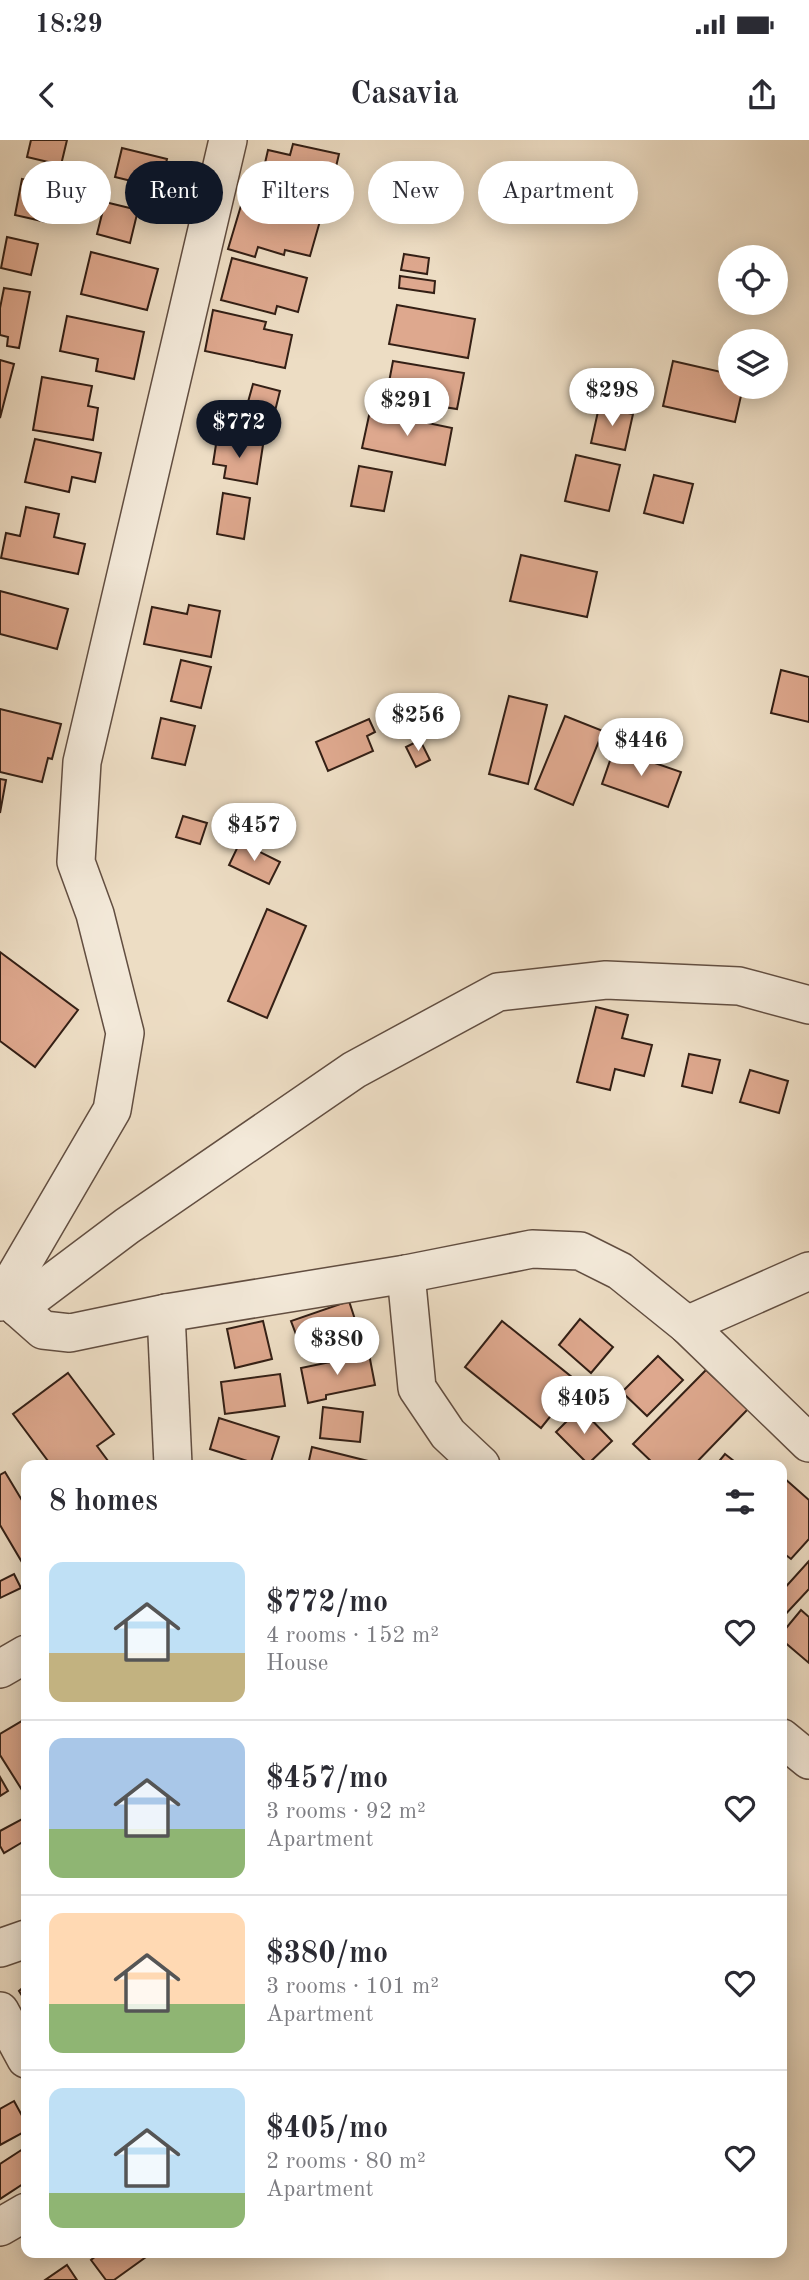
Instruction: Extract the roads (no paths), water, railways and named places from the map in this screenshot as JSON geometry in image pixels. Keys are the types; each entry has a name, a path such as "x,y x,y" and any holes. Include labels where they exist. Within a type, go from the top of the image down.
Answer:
{"street":[{"path":"5,1299 113,1110 125,1033 95,914 76,862 82,762 228,140"},
{"path":"5,1299 127,1226 354,1070 498,992 606,981 739,986 809,1005"},
{"path":"5,1299 44,1330 69,1333 166,1313 406,1274 532,1249 580,1251 620,1271 687,1325 809,1443"},
{"path":"687,1325 809,1271"},
{"path":"406,1274 417,1388 448,1434 476,1460"},
{"path":"166,1313 173,1460"},
{"path":"0,1669 21,1657"},
{"path":"787,1742 809,1760"},
{"path":"0,1948 21,1941"},
{"path":"0,2011 21,2050"},
{"path":"0,2227 21,2215"}]}
